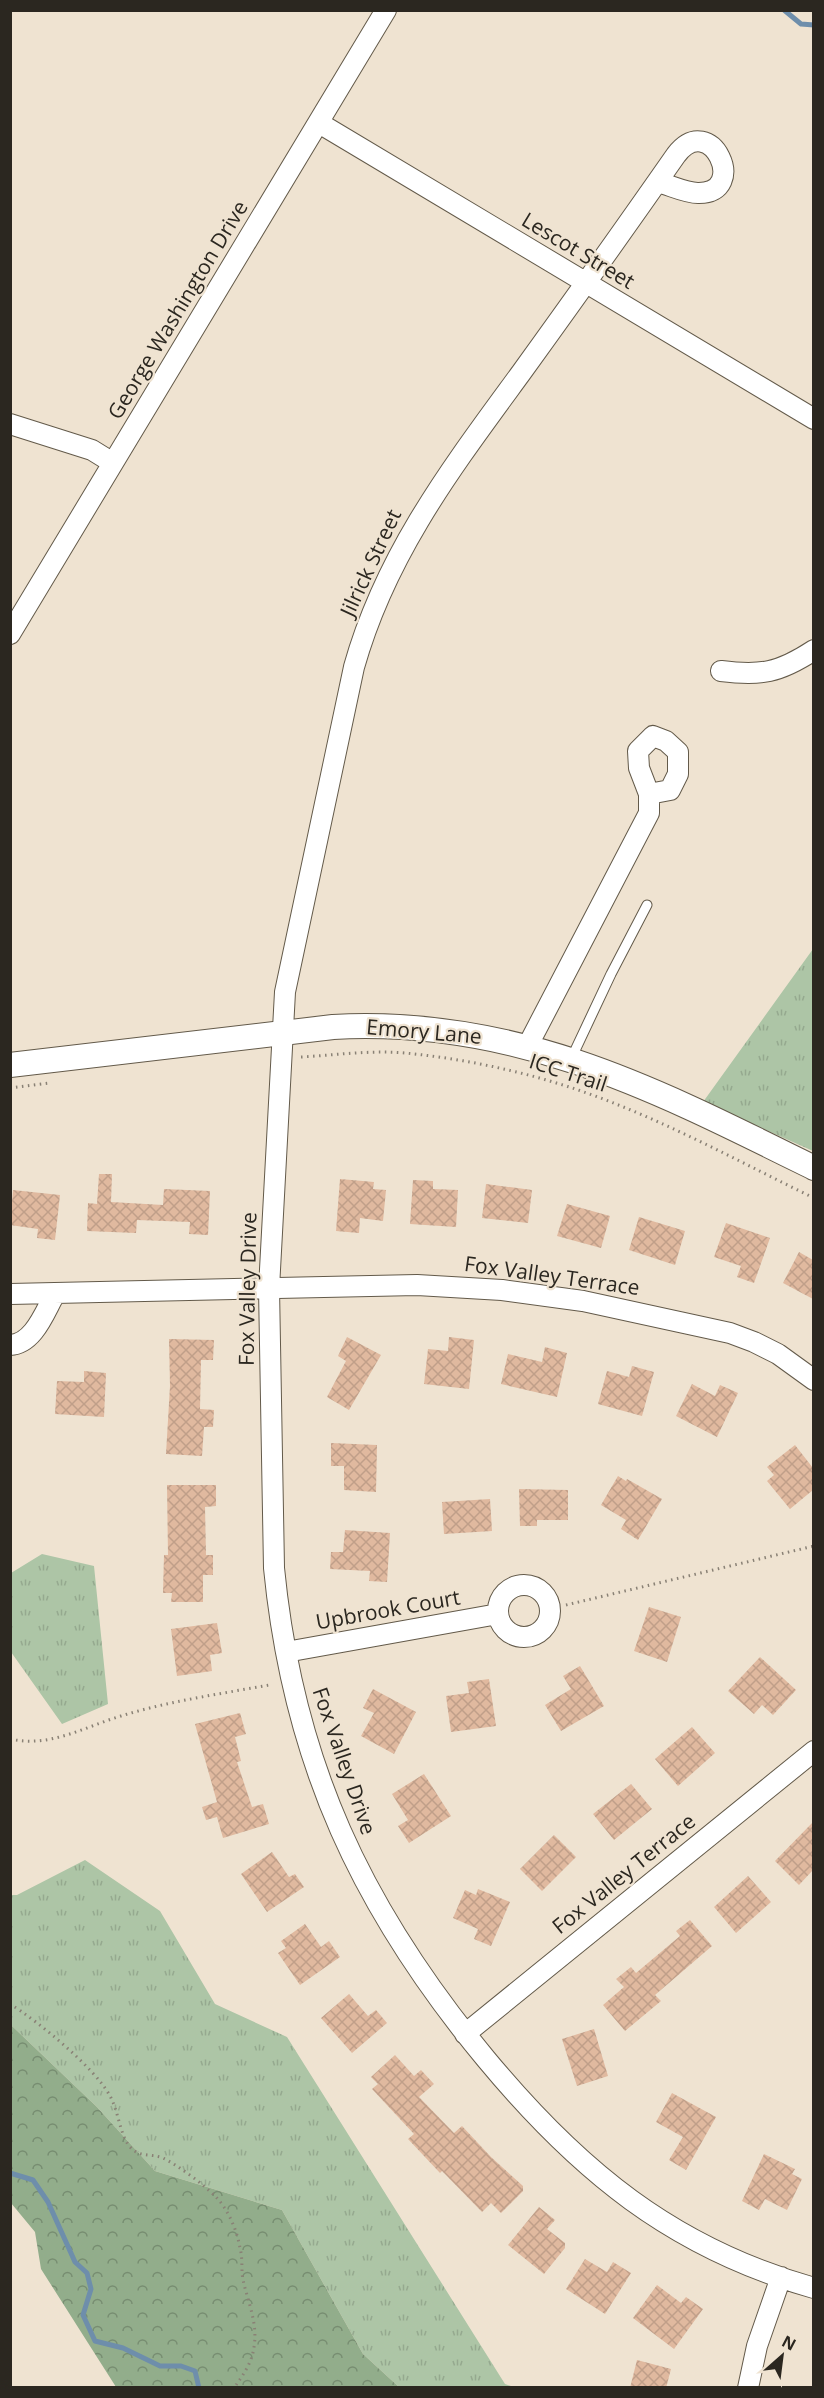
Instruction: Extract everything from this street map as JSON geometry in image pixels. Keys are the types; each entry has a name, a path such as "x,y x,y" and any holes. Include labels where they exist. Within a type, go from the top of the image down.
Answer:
{"street":[{"name":"George Washington Drive","path":"10,634 386,10"},
{"name":"Lescot Street","path":"319,123 813,419"},
{"name":"Jilrick Street","path":"284,1032 285,992 290,966 354,667 372,612 423,510 657,182"},
{"path":"10,424 92,450 113,463"},
{"path":"721,671 747,674 778,671 813,650"},
{"path":"527,1047 649,813 650,794"},
{"name":"Emory Lane","path":"10,1065 333,1027 386,1025 469,1034 571,1059 653,1091 813,1168"},
{"name":"Fox Valley Drive","path":"284,1032 269,1288 272,1534 278,1603 298,1713 311,1754 352,1856 368,1889 401,1945 465,2034 543,2125 603,2181 654,2216 703,2244 813,2288"},
{"name":"Fox Valley Terrace","path":"10,1294 459,1286 502,1290 583,1301 730,1333 778,1354 813,1380"},
{"path":"10,1345 22,1343 29,1337 55,1294"},
{"name":"Upbrook Court","path":"286,1652 498,1614"},
{"name":"Fox Valley Terrace","path":"465,2034 813,1751"},
{"path":"748,2388 757,2346 781,2277"}],"lane":[{"path":"571,1059 647,905"}],"path":[{"name":"ICC Trail","path":"294,1057 337,1053 403,1053 472,1062 555,1082 651,1119 813,1198"},
{"path":"566,1605 813,1546"},
{"path":"10,1739 36,1742 51,1740 122,1715 269,1685"},
{"path":"10,2004 50,2033 99,2080 110,2096 125,2140 131,2148 137,2153 155,2155 165,2159 207,2189 224,2205 233,2224 240,2248 243,2279 255,2329 252,2360 234,2388"}],"green space":[{"path":"813,949 813,1151 703,1102"},
{"path":"42,1554 94,1566 108,1704 62,1724 11,1652 11,1573"},
{"path":"85,1860 160,1911 215,2004 287,2037 505,2384 514,2387 399,2387 363,2354 282,2210 155,2171 97,2107 11,2025 10,1895 17,1895"},
{"path":"11,2025 97,2107 155,2171 282,2210 363,2354 399,2387 116,2387 41,2269 35,2232 11,2203"}],"building":[{"path":"99,1174 112,1174 111,1202 163,1205 164,1189 210,1191 208,1235 189,1234 190,1222 137,1220 136,1233 87,1231 88,1203 97,1204"},
{"path":"340,1179 374,1182 373,1189 386,1190 383,1221 360,1218 359,1233 336,1231"},
{"path":"413,1180 433,1181 433,1189 458,1190 456,1227 410,1224"},
{"path":"486,1184 532,1190 528,1223 482,1218"},
{"path":"13,1190 60,1195 55,1240 37,1238 38,1229 10,1225"},
{"path":"567,1204 610,1216 601,1248 557,1236"},
{"path":"639,1217 685,1231 675,1265 629,1250"},
{"path":"726,1223 770,1238 754,1283 737,1277 741,1266 714,1257"},
{"path":"799,1252 813,1260 813,1299 783,1283"},
{"path":"347,1337 381,1355 349,1410 327,1397 346,1361 338,1356"},
{"path":"449,1337 474,1340 469,1389 424,1384 428,1349 448,1351"},
{"path":"169,1339 214,1340 213,1360 201,1360 200,1409 214,1410 213,1427 204,1427 202,1456 166,1454 170,1386"},
{"path":"545,1347 567,1353 557,1397 501,1384 508,1354 542,1362"},
{"path":"632,1366 654,1372 642,1416 598,1404 607,1371 629,1377"},
{"path":"84,1371 106,1373 104,1417 55,1414 57,1381 84,1382"},
{"path":"692,1384 715,1396 720,1385 738,1393 717,1437 676,1416"},
{"path":"331,1443 377,1445 376,1492 344,1490 344,1466 331,1466"},
{"path":"795,1445 813,1468 813,1490 790,1509 767,1481 774,1475 767,1467"},
{"path":"618,1476 662,1499 638,1540 621,1529 626,1520 601,1505"},
{"path":"167,1485 216,1485 216,1506 205,1507 206,1555 213,1555 213,1575 203,1575 203,1602 171,1602 172,1593 163,1593 164,1555 168,1555"},
{"path":"519,1489 568,1490 568,1520 537,1520 537,1526 520,1526"},
{"path":"490,1499 492,1531 444,1534 442,1502"},
{"path":"345,1530 390,1533 387,1582 369,1581 370,1571 330,1569 331,1552 343,1552"},
{"path":"649,1607 681,1617 667,1662 634,1651"},
{"path":"217,1623 222,1653 210,1655 212,1671 177,1676 171,1629"},
{"path":"760,1657 796,1690 773,1715 762,1705 754,1714 728,1691"},
{"path":"580,1666 604,1706 561,1731 545,1705 571,1689 563,1676"},
{"path":"489,1679 496,1726 451,1732 446,1696 469,1693 467,1682"},
{"path":"373,1689 416,1712 394,1754 361,1736 374,1713 363,1708"},
{"path":"240,1713 246,1734 235,1737 241,1761 237,1762 252,1807 263,1804 269,1824 223,1838 217,1817 206,1820 202,1807 217,1802 195,1724"},
{"path":"692,1727 715,1753 678,1786 655,1759"},
{"path":"424,1774 451,1816 409,1843 398,1826 408,1820 392,1794"},
{"path":"631,1784 652,1809 614,1840 593,1814"},
{"path":"813,1822 813,1870 799,1885 775,1861"},
{"path":"554,1835 576,1857 542,1891 520,1869"},
{"path":"272,1852 289,1877 295,1874 304,1887 267,1912 241,1874"},
{"path":"748,1876 771,1902 736,1933 714,1907"},
{"path":"478,1889 510,1902 491,1946 474,1939 478,1929 453,1918 465,1890 476,1895"},
{"path":"690,1920 712,1946 655,1995 661,2001 625,2031 603,2005 624,1987 616,1979 631,1967 636,1973 680,1936 676,1931"},
{"path":"305,1924 321,1947 329,1941 340,1957 300,1985 278,1953 286,1948 281,1941"},
{"path":"349,1994 368,2016 376,2010 387,2023 352,2053 321,2018"},
{"path":"594,2029 608,2076 577,2086 562,2039"},
{"path":"395,2055 414,2076 421,2070 434,2084 419,2097 454,2133 462,2126 523,2186 523,2191 501,2213 491,2203 482,2212 442,2171 440,2173 408,2139 414,2134 372,2089 378,2084 371,2077"},
{"path":"672,2093 716,2117 686,2170 669,2160 683,2137 656,2122"},
{"path":"764,2154 795,2169 792,2174 802,2179 787,2210 765,2199 759,2210 742,2201"},
{"path":"539,2207 555,2220 547,2229 565,2243 565,2248 544,2274 508,2245"},
{"path":"585,2259 607,2272 613,2262 631,2273 605,2314 566,2289"},
{"path":"657,2285 681,2303 686,2297 703,2309 674,2349 633,2318"},
{"path":"637,2360 671,2369 666,2388 630,2388"}],"waterway":[{"path":"784,10 801,24 814,25"},
{"path":"10,2173 33,2180 48,2202 75,2262 87,2273 91,2289 83,2315 95,2341 123,2348 160,2366 181,2366 195,2371 199,2388"}]}
